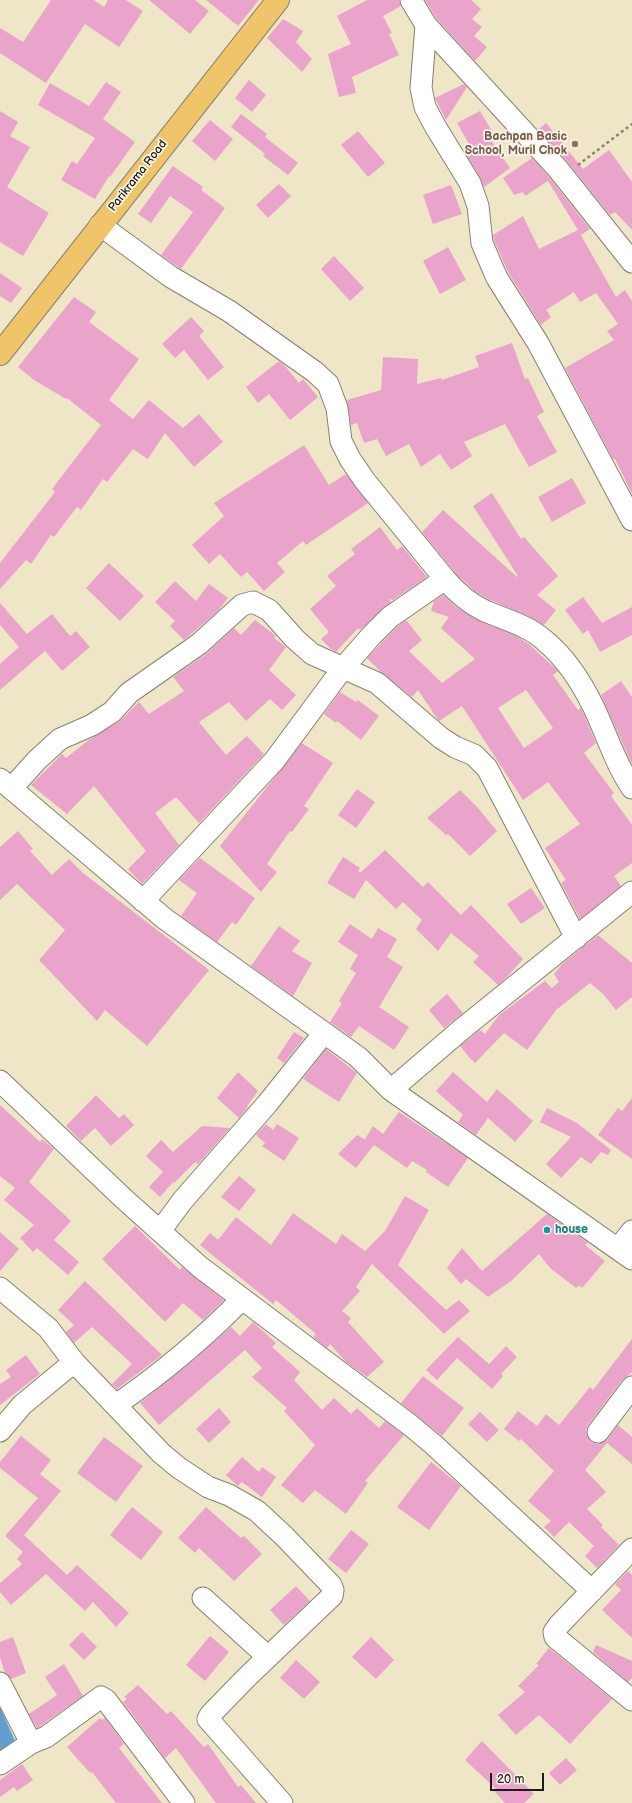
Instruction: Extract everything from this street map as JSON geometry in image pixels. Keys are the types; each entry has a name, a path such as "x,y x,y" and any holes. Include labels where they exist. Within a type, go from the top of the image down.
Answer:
{"main road":[{"name":"Parikrama Road","path":"0,354 278,0"}],"street":[{"path":"411,0 426,25 563,175 632,262"},
{"path":"426,25 421,88 425,107 470,183 478,206 482,243 497,278 538,344 632,520"},
{"path":"100,225 171,277 229,310 315,372 328,384 337,408 341,441 350,459 365,481 455,591 484,610 519,623 544,640 571,668 594,708 623,774 632,788"},
{"path":"143,901 274,761 343,668 372,635 390,617 445,579"},
{"path":"576,938 487,768 474,755 455,747 441,738 377,683 312,654 294,638 269,610 253,602 242,605 199,644 129,694 112,712 92,725 60,739 37,760 6,784 165,919 358,1057 391,1090 625,1254 632,1231"},
{"path":"391,1090 462,1029 632,892"},
{"path":"160,1231 188,1195 266,1104 324,1033"},
{"path":"0,1081 200,1267 434,1444 592,1591"},
{"path":"0,1288 48,1328 74,1362 161,1453 179,1468 208,1487 244,1503 270,1521 331,1585 333,1590 332,1596 268,1657 211,1714 208,1719 282,1803"},
{"path":"116,1405 154,1378 214,1328 242,1299"},
{"path":"0,1431 22,1405 74,1362"},
{"path":"598,1432 632,1387"},
{"path":"632,1549 554,1632 555,1637 632,1700"},
{"path":"203,1598 268,1657"},
{"path":"0,1683 31,1743"},
{"path":"0,1764 31,1743 46,1737 94,1701 101,1698 106,1700 184,1803"}],"path":[{"path":"563,175 632,124"}],"water":[{"path":"0,1707 16,1743 0,1753"}],"building":[{"path":"51,0 94,0 104,7 108,0 126,0 143,11 119,47 85,24 46,83 0,53 0,28 23,42"},
{"path":"149,0 195,0 209,11 190,34"},
{"path":"206,0 259,0 238,26"},
{"path":"367,0 399,0 401,6 383,16 392,33 389,34 399,55 352,77 356,93 339,97 328,54 351,44 337,16"},
{"path":"425,0 471,0 481,9 472,19 482,27 474,36 487,47 475,61 436,18"},
{"path":"283,19 303,31 296,42 312,59 302,72 267,38"},
{"path":"249,80 266,95 252,112 235,98"},
{"path":"106,82 121,92 103,119 135,142 110,177 109,176 95,199 61,180 72,161 77,164 95,138 38,105 50,83 89,106"},
{"path":"464,84 467,87 446,120 435,98"},
{"path":"0,111 18,122 10,136 30,147 7,187 49,213 23,256 0,242"},
{"path":"480,111 493,133 488,136 510,168 484,187 480,177 467,156 473,151 457,123"},
{"path":"241,114 267,134 265,137 298,163 288,175 263,156 265,154 231,127"},
{"path":"210,120 233,139 215,161 192,141"},
{"path":"546,123 583,169 609,150 632,182 632,230 615,212 610,215 567,161 538,130"},
{"path":"358,131 385,163 368,177 341,145"},
{"path":"532,158 590,229 581,235 548,181 525,196 523,192 514,195 503,178"},
{"path":"173,166 203,187 201,190 225,208 181,269 161,255 193,212 170,196 151,223 138,214"},
{"path":"279,184 291,196 268,218 256,205"},
{"path":"451,185 462,214 433,224 423,195"},
{"path":"523,216 539,249 578,230 616,297 625,290 632,301 632,494 615,459 613,459 565,368 614,340 607,331 618,324 596,293 580,302 574,292 546,310 551,317 541,325 508,272 493,235"},
{"path":"448,247 466,280 440,294 423,261"},
{"path":"334,256 364,288 350,301 321,269"},
{"path":"0,273 22,288 11,303 0,296"},
{"path":"74,297 96,312 89,322 139,359 109,400 133,419 149,400 183,428 199,414 223,442 194,467 165,433 148,459 133,449 107,482 103,479 81,510 77,507 54,537 51,535 31,564 26,560 0,589 0,563 55,492 52,489 101,425 67,398 66,399 34,380 18,367"},
{"path":"191,317 204,331 199,336 224,367 208,380 184,350 175,358 162,344"},
{"path":"512,343 525,379 528,378 544,412 537,416 557,452 529,467 505,424 464,442 472,456 451,470 440,454 421,467 409,444 386,456 377,439 364,443 357,423 351,425 347,400 381,390 383,357 418,359 417,384 441,378 442,380 479,367 475,356"},
{"path":"279,361 299,383 303,379 318,397 290,420 269,394 258,403 246,387"},
{"path":"304,445 329,485 346,474 368,503 306,545 303,541 277,563 285,572 264,591 247,572 241,577 220,554 209,564 192,545 224,516 214,503"},
{"path":"572,478 586,503 552,522 538,497"},
{"path":"492,493 521,539 524,537 558,576 537,595 556,610 544,625 476,592 458,576 422,532 443,510 517,577 518,576 473,506"},
{"path":"380,527 397,550 402,546 427,577 393,600 389,599 391,602 360,630 358,628 336,652 321,639 329,632 310,609 336,586 327,576 355,554 351,549"},
{"path":"109,563 144,596 120,621 86,588"},
{"path":"175,581 196,601 209,584 228,598 218,611 184,640 170,626 175,621 155,602"},
{"path":"443,595 456,607 473,618 518,637 530,645 558,671 553,675 578,710 581,708 596,743 584,753 614,793 611,796 632,825 632,863 614,876 621,886 580,919 561,883 566,880 545,848 580,824 548,782 523,800 462,706 439,721 418,690 412,697 380,671 367,658 398,626 406,620 422,640 409,651 442,683 475,659 441,628 449,617 431,611 434,601","holes":["526,690 553,728 524,748 498,708"]},
{"path":"583,597 602,623 632,607 632,635 600,652 588,630 583,634 565,610"},
{"path":"0,603 27,634 52,614 70,636 76,631 90,647 62,671 45,651 0,690 0,664 19,647 0,625"},
{"path":"255,620 276,636 274,638 286,647 269,670 296,695 282,710 270,699 246,721 229,702 199,722 226,755 247,736 264,754 199,823 176,797 155,813 179,845 142,884 128,869 146,851 94,786 67,814 31,785 62,754 66,758 90,739 119,722 139,702 149,714 184,691 173,677 206,654 234,628 241,635"},
{"path":"621,681 632,697 632,764 601,695"},
{"path":"340,692 356,702 358,700 379,716 361,740 337,721 336,723 324,714"},
{"path":"302,743 333,763 304,806 309,809 292,832 290,831 267,864 277,872 261,892 220,846"},
{"path":"357,789 375,802 356,828 338,815"},
{"path":"460,790 478,808 497,831 470,856 448,834 446,835 427,818"},
{"path":"18,831 33,849 30,851 52,875 69,859 83,873 209,970 147,1046 105,1010 97,1021 39,960 65,930 17,884 0,900 0,847"},
{"path":"385,850 423,887 428,882 461,915 471,905 523,959 507,977 498,985 473,962 479,956 451,933 438,951 416,929 422,920 403,902 396,909 366,880 354,899 327,883 343,857 360,868 358,871 360,873"},
{"path":"200,858 255,898 236,925 232,922 217,942 181,916 197,893 179,880"},
{"path":"531,888 545,908 521,924 507,904"},
{"path":"350,924 372,939 378,928 397,939 387,957 403,967 379,1007 409,1027 394,1050 359,1026 351,1037 330,1022 342,1003 339,1001 356,973 350,969 358,955 338,942"},
{"path":"279,926 300,941 292,951 312,963 293,996 251,966"},
{"path":"598,935 632,963 632,997 616,1010 603,994 590,983 556,1010 527,1050 504,1033 475,1063 468,1056 460,1046 480,1030 485,1034 499,1015 545,981 552,988 559,982 554,974 563,963"},
{"path":"447,994 463,1013 444,1028 429,1010"},
{"path":"294,1032 304,1038 284,1063 277,1058"},
{"path":"326,1049 357,1073 339,1102 303,1079"},
{"path":"238,1072 258,1091 239,1118 217,1098"},
{"path":"453,1072 487,1102 497,1089 533,1121 515,1142 488,1118 476,1135 458,1122 463,1115 436,1091"},
{"path":"96,1095 119,1118 124,1114 134,1125 111,1146 95,1128 81,1141 66,1126"},
{"path":"632,1098 632,1159 598,1135 618,1108 622,1111"},
{"path":"0,1105 40,1142 42,1139 54,1149 29,1182 71,1221 54,1240 79,1262 68,1275 37,1248 33,1252 20,1238 34,1225 4,1200 15,1188 0,1176"},
{"path":"547,1108 577,1123 611,1150 608,1155 601,1152 591,1164 581,1157 561,1178 546,1164 571,1137 540,1122"},
{"path":"399,1112 468,1158 448,1187 426,1172 427,1170 412,1161 407,1168 374,1145 356,1168 338,1154 357,1135 368,1141 365,1139 373,1126 383,1134"},
{"path":"266,1124 273,1130 277,1124 299,1138 284,1161 262,1146 265,1143 256,1135"},
{"path":"202,1126 230,1128 198,1164 195,1162 174,1183 173,1182 160,1197 149,1187 163,1172 146,1156 161,1140 173,1152"},
{"path":"239,1176 256,1190 239,1211 221,1197"},
{"path":"405,1196 429,1210 398,1265 446,1310 459,1300 470,1311 444,1334 372,1264 356,1287 360,1291 342,1311 351,1318 348,1322 384,1362 367,1377 346,1362 330,1344 327,1348 313,1337 316,1334 276,1300 273,1304 200,1245 210,1233 218,1240 236,1217 271,1245 293,1213 336,1244 342,1234 365,1251 385,1231"},
{"path":"547,1214 588,1243 585,1245 605,1261 582,1288 579,1285 576,1288 550,1268 539,1254 511,1281 488,1297 466,1279 461,1284 447,1268 462,1248 482,1271"},
{"path":"135,1226 180,1270 182,1267 224,1300 203,1320 183,1303 165,1322 102,1259"},
{"path":"0,1232 19,1249 0,1271"},
{"path":"85,1281 162,1355 117,1389 112,1384 132,1364 92,1327 74,1343 66,1332 74,1325 58,1310"},
{"path":"253,1322 276,1343 272,1347 300,1372 294,1380 322,1410 334,1398 351,1414 357,1408 379,1428 385,1421 404,1435 365,1481 368,1483 346,1514 315,1490 303,1503 281,1485 315,1445 284,1411 287,1408 252,1377 262,1368 245,1350 159,1425 140,1403 189,1364 231,1327 240,1336"},
{"path":"458,1337 489,1364 506,1346 517,1357 501,1374 503,1376 492,1389 457,1358 437,1380 426,1370"},
{"path":"632,1339 632,1372 622,1380 588,1425 586,1430 587,1437 591,1442 596,1444 607,1440 618,1425 632,1437 632,1464 607,1443 585,1470 606,1492 587,1509 603,1525 601,1527 619,1545 597,1568 585,1556 594,1546 569,1522 554,1537 544,1527 551,1521 528,1501 554,1471 521,1439 519,1441 504,1429 518,1411 537,1426 546,1414 559,1425 590,1387 593,1390"},
{"path":"26,1355 40,1374 0,1405 0,1384 11,1377 6,1370"},
{"path":"423,1376 464,1408 442,1436 401,1403"},
{"path":"219,1408 231,1422 209,1443 196,1429"},
{"path":"480,1412 499,1430 487,1442 468,1424"},
{"path":"21,1436 51,1460 40,1474 61,1491 24,1535 67,1575 77,1565 129,1613 116,1627 93,1602 85,1611 46,1574 11,1605 0,1592 0,1583 22,1564 17,1559 23,1552 5,1536 38,1498 0,1468 0,1462"},
{"path":"104,1437 143,1466 116,1502 77,1473"},
{"path":"242,1457 259,1472 262,1467 276,1477 262,1497 242,1482 238,1486 226,1475"},
{"path":"431,1462 461,1486 429,1530 397,1507"},
{"path":"132,1507 163,1532 141,1560 110,1535"},
{"path":"206,1507 241,1538 244,1536 262,1554 234,1581 199,1548 195,1553 178,1538"},
{"path":"351,1530 369,1544 346,1573 328,1559"},
{"path":"628,1571 632,1575 632,1638 602,1610 621,1590 615,1584"},
{"path":"296,1586 310,1601 284,1625 270,1610"},
{"path":"82,1632 97,1647 84,1660 69,1645"},
{"path":"210,1636 229,1652 205,1681 186,1665"},
{"path":"13,1637 26,1673 11,1679 5,1673 0,1657 0,1642"},
{"path":"371,1637 394,1660 376,1679 352,1657"},
{"path":"596,1645 632,1661 632,1678 628,1682 593,1652"},
{"path":"549,1648 612,1699 570,1744 539,1715 516,1735 498,1715 525,1692 518,1686 539,1665 536,1664"},
{"path":"296,1660 320,1682 304,1699 280,1678"},
{"path":"64,1664 83,1696 37,1728 29,1714 57,1695 45,1677"},
{"path":"138,1685 167,1714 171,1711 204,1747 208,1744 238,1787 241,1785 256,1803 216,1803 176,1748 165,1758 123,1702 127,1699 124,1697"},
{"path":"100,1718 102,1720 105,1718 124,1744 119,1748 162,1803 116,1803 92,1772 90,1773 67,1747"},
{"path":"482,1741 534,1794 524,1803 505,1803 494,1791 496,1789 465,1760"},
{"path":"566,1758 577,1770 560,1785 549,1773"},
{"path":"22,1764 33,1780 17,1791 14,1787 0,1797 0,1780"}],"place":[{"name":"Bachpan Basic School, Muril Chok","path":"575,144"},
{"name":"house","path":"547,1230"}]}
